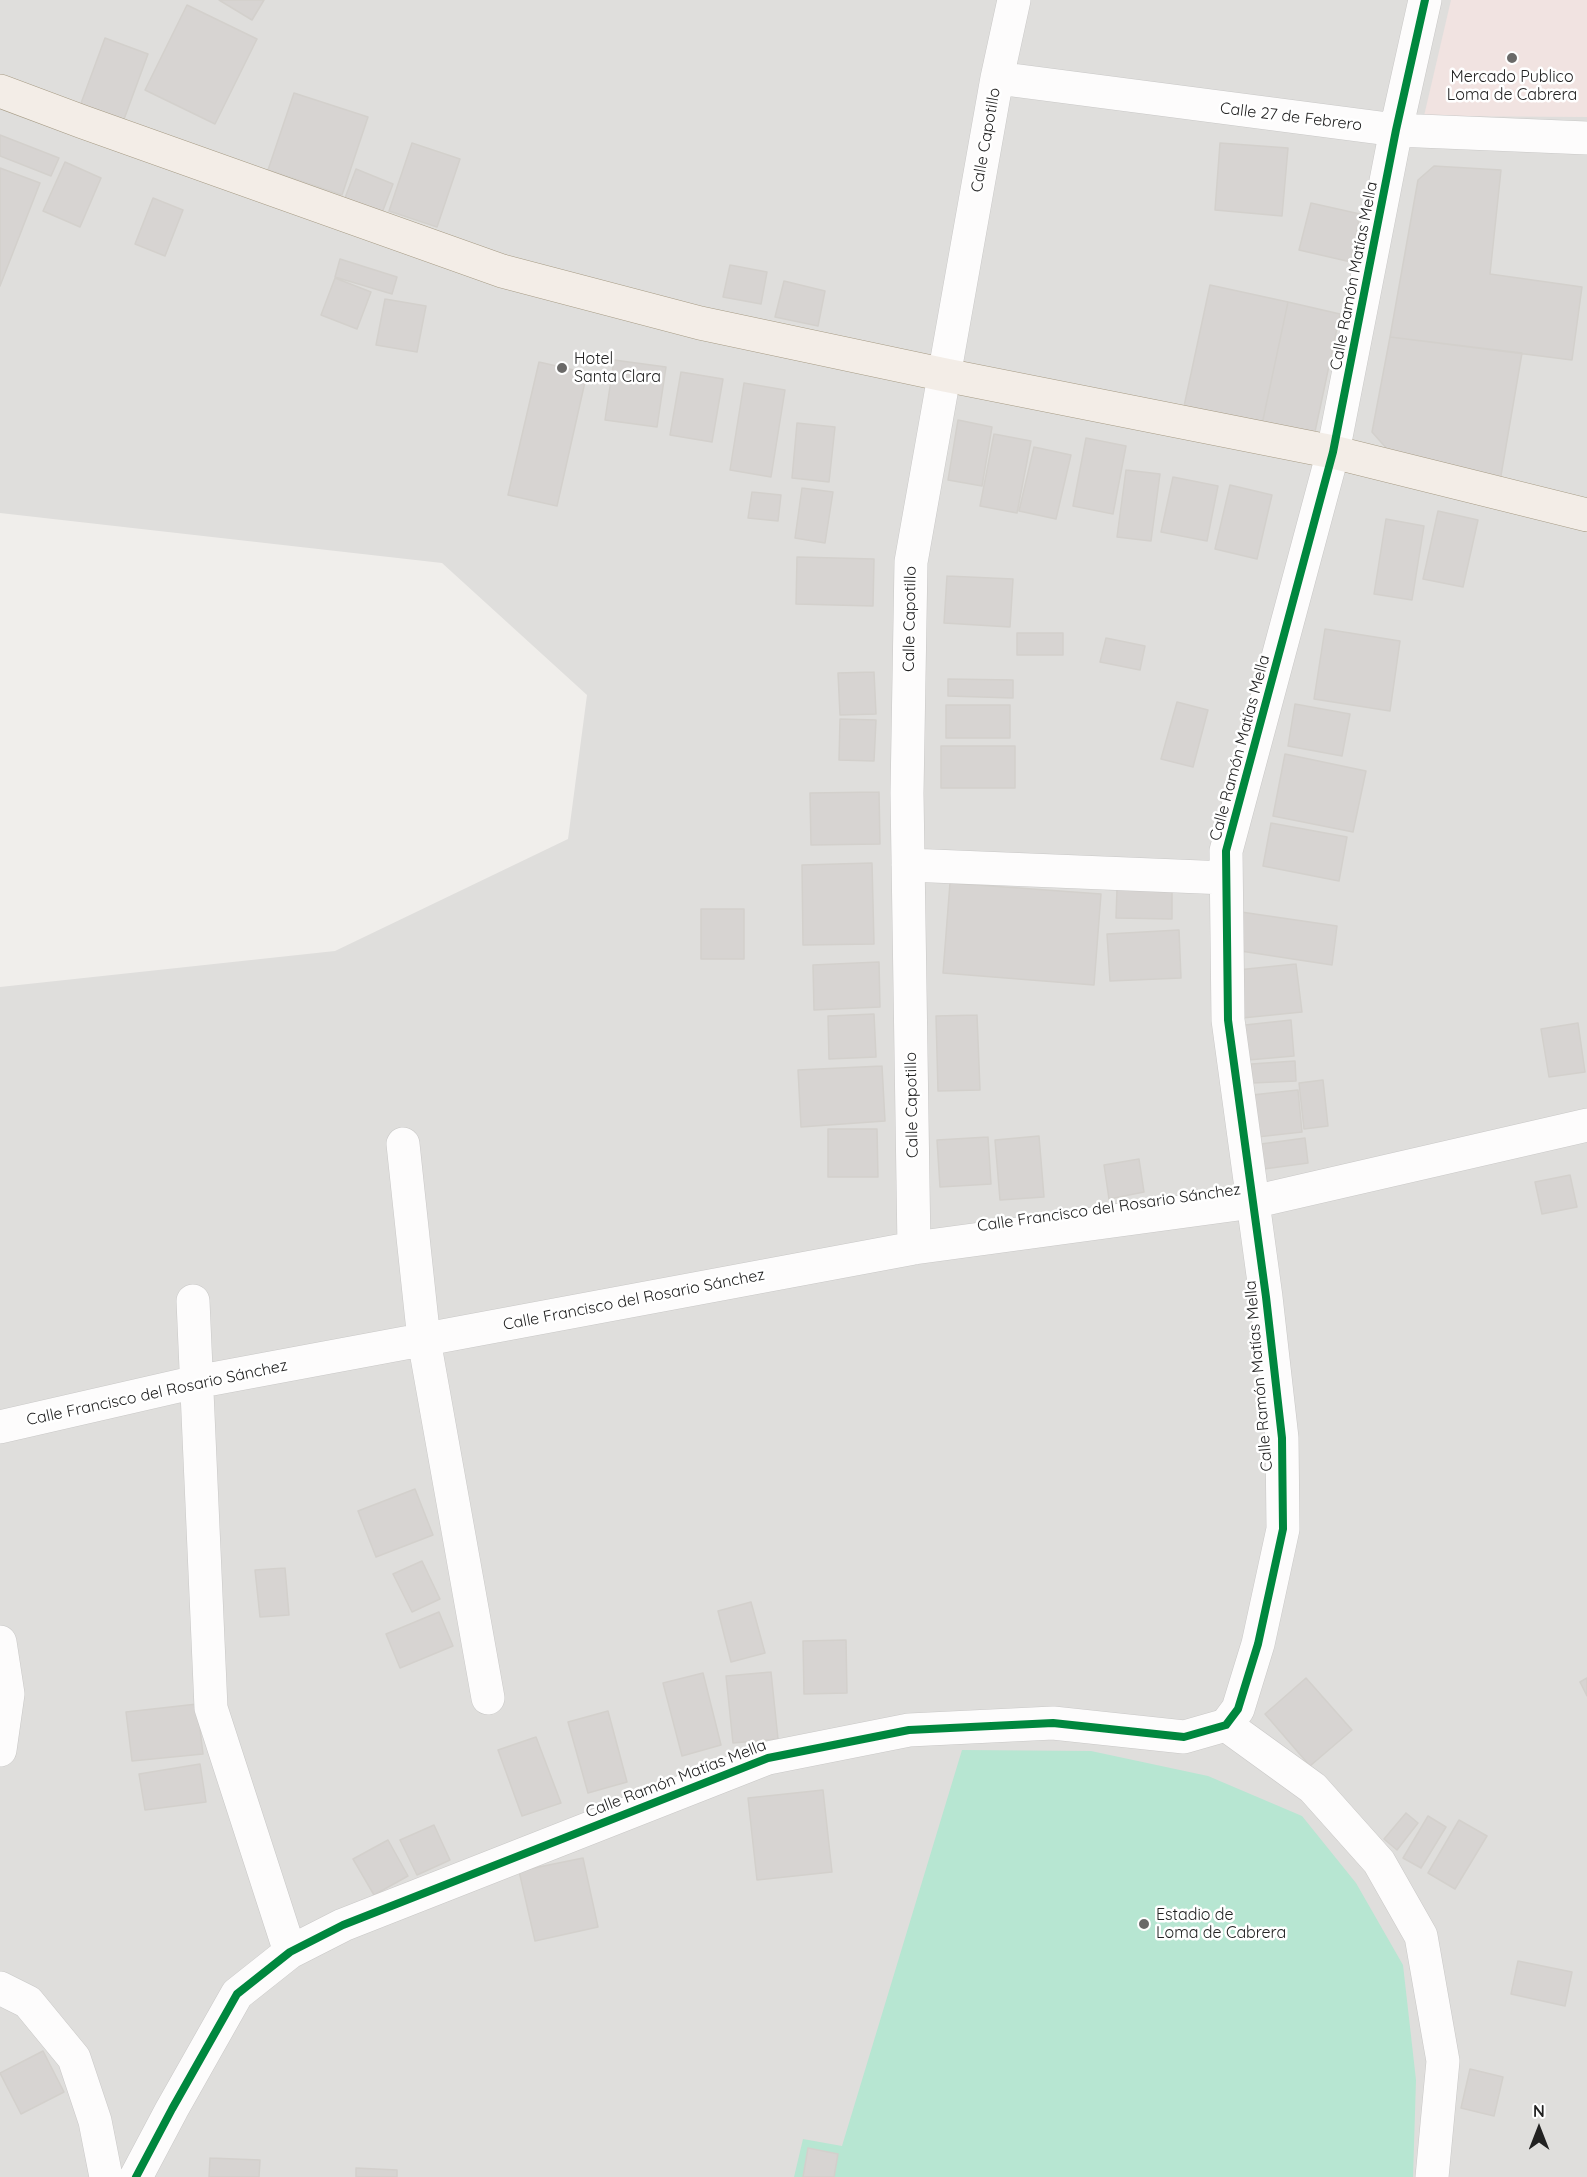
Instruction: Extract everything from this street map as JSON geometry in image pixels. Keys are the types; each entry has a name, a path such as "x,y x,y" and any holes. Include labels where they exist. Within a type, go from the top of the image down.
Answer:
{"main road":[{"path":"0,91 502,271 700,323 945,375 1333,452 1587,515"}],"street":[{"name":"Calle Capotillo","path":"914,1248 907,793 911,562 997,78 1014,0"},
{"name":"Calle Ramón Matías Mella","path":"136,2177 237,1995 290,1952 354,1920 768,1758 909,1730 1053,1723 1184,1737 1226,1725 1238,1709 1258,1644 1283,1529 1282,1438 1266,1298 1228,1020 1226,851 1333,452 1396,130 1425,0"},
{"name":"Calle 27 de Febrero","path":"997,78 1396,130 1587,138"},
{"path":"908,865 1226,878"},
{"name":"Calle Francisco del Rosario Sánchez","path":"0,1426 196,1382 914,1248 1253,1202 1587,1125"},
{"path":"403,1144 424,1340 488,1698"},
{"path":"193,1300 211,1708 290,1952"},
{"path":"0,1642 8,1694 0,1750"},
{"path":"1226,1725 1313,1788 1379,1862 1421,1936 1443,2061 1432,2177"},
{"path":"0,1988 28,2002 74,2058 95,2121 106,2177"}],"shaded area":[{"path":"0,0 1587,0 1587,2177 0,2177 0,987 335,951 568,839 587,695 442,563 0,513"},
{"name":"Mercado Publico Loma de Cabrera","path":"1451,0 1587,0 1587,117 1424,116"}],"green space":[{"name":"Estadio de Loma de Cabrera","path":"962,1750 1091,1751 1208,1776 1302,1816 1356,1883 1403,1965 1416,2080 1413,2177 794,2177 803,2139 842,2146"}],"building":[{"path":"219,0 264,0 252,20"},
{"path":"187,5 257,39 215,124 145,90"},
{"path":"105,38 148,54 123,122 80,106"},
{"path":"294,93 368,117 342,195 268,170"},
{"path":"0,135 59,158 51,176 0,156"},
{"path":"412,143 460,159 437,227 389,211"},
{"path":"1220,143 1288,148 1282,216 1215,210"},
{"path":"65,162 101,178 80,227 43,211"},
{"path":"1434,166 1501,170 1490,274 1582,287 1572,360 1390,337 1418,180"},
{"path":"0,168 40,183 0,286"},
{"path":"356,169 393,184 382,213 345,198"},
{"path":"153,198 183,210 165,256 135,244"},
{"path":"1311,203 1360,214 1351,262 1299,250"},
{"path":"340,259 397,277 392,294 335,277"},
{"path":"730,265 767,272 761,304 723,297"},
{"path":"335,278 371,292 357,329 321,315"},
{"path":"784,281 825,291 818,326 775,317"},
{"path":"1210,285 1288,302 1261,429 1183,411"},
{"path":"385,299 426,306 417,352 376,345"},
{"path":"1288,302 1340,314 1313,441 1261,429"},
{"path":"1390,337 1522,353 1499,487 1396,459 1372,432"},
{"path":"614,360 666,367 657,427 605,420"},
{"path":"539,362 587,373 557,506 508,495"},
{"path":"681,372 723,379 712,442 670,435"},
{"path":"744,383 785,390 771,477 730,470"},
{"path":"958,420 992,427 982,486 948,480"},
{"path":"797,423 835,427 829,482 792,478"},
{"path":"994,434 1031,441 1017,513 980,506"},
{"path":"1086,438 1126,446 1113,514 1073,506"},
{"path":"1034,447 1071,455 1056,519 1019,511"},
{"path":"1126,470 1160,474 1151,541 1117,537"},
{"path":"1173,477 1218,486 1207,541 1161,532"},
{"path":"1230,485 1272,495 1257,559 1215,549"},
{"path":"802,488 833,492 825,543 795,538"},
{"path":"752,492 781,495 778,521 748,518"},
{"path":"1438,511 1478,520 1463,587 1423,579"},
{"path":"1386,519 1424,526 1412,600 1374,594"},
{"path":"797,557 874,559 873,606 796,604"},
{"path":"947,576 1013,579 1010,627 944,623"},
{"path":"1325,629 1400,641 1390,711 1314,699"},
{"path":"1017,633 1063,633 1063,655 1017,655"},
{"path":"1106,638 1145,646 1140,670 1100,662"},
{"path":"874,672 876,714 840,715 838,673"},
{"path":"948,679 1013,680 1013,698 948,696"},
{"path":"1177,702 1208,710 1193,767 1161,759"},
{"path":"1295,704 1350,714 1342,756 1288,746"},
{"path":"946,705 1010,705 1010,738 946,738"},
{"path":"840,719 876,720 874,761 839,760"},
{"path":"941,746 1015,746 1015,788 941,788"},
{"path":"1285,754 1366,771 1353,832 1273,816"},
{"path":"879,792 880,844 811,845 810,793"},
{"path":"1271,823 1347,837 1339,881 1263,866"},
{"path":"872,863 874,944 803,945 802,865"},
{"path":"950,883 1101,894 1094,985 943,973"},
{"path":"1117,889 1172,890 1172,919 1116,918"},
{"path":"701,909 744,909 744,959 701,959"},
{"path":"1241,912 1337,926 1332,965 1234,950"},
{"path":"1179,930 1181,978 1110,981 1107,934"},
{"path":"879,962 880,1007 814,1010 813,965"},
{"path":"1296,964 1302,1012 1242,1018 1237,970"},
{"path":"874,1014 876,1057 829,1059 828,1016"},
{"path":"977,1015 980,1090 938,1091 936,1016"},
{"path":"1291,1020 1294,1056 1248,1060 1245,1025"},
{"path":"1578,1023 1585,1072 1549,1077 1541,1029"},
{"path":"1295,1061 1296,1081 1252,1083 1251,1064"},
{"path":"882,1066 885,1121 801,1127 798,1070"},
{"path":"1323,1080 1328,1126 1304,1129 1299,1083"},
{"path":"1298,1090 1302,1132 1257,1137 1252,1095"},
{"path":"828,1129 877,1129 878,1177 828,1177"},
{"path":"1039,1136 1044,1197 1000,1200 995,1140"},
{"path":"988,1137 991,1184 940,1187 937,1140"},
{"path":"1305,1138 1308,1163 1264,1169 1261,1144"},
{"path":"1139,1159 1144,1192 1109,1199 1104,1165"},
{"path":"1570,1175 1577,1207 1542,1214 1535,1182"},
{"path":"415,1489 433,1535 376,1557 358,1511"},
{"path":"422,1561 440,1599 412,1612 393,1574"},
{"path":"285,1568 289,1615 260,1617 255,1570"},
{"path":"751,1602 765,1653 731,1662 718,1611"},
{"path":"439,1612 453,1646 400,1668 386,1634"},
{"path":"846,1640 847,1693 804,1694 803,1641"},
{"path":"771,1672 778,1739 733,1743 726,1676"},
{"path":"703,1673 721,1745 682,1756 663,1683"},
{"path":"1306,1678 1352,1730 1310,1766 1265,1714"},
{"path":"1587,1678 1587,1696 1580,1682"},
{"path":"197,1704 203,1754 132,1761 126,1712"},
{"path":"608,1711 627,1782 588,1793 568,1722"},
{"path":"536,1737 561,1803 522,1816 498,1750"},
{"path":"200,1764 206,1802 145,1810 139,1774"},
{"path":"823,1790 832,1872 757,1880 748,1798"},
{"path":"1406,1813 1418,1823 1397,1850 1384,1839"},
{"path":"1428,1816 1446,1827 1421,1868 1403,1858"},
{"path":"1459,1820 1487,1836 1455,1889 1428,1873"},
{"path":"434,1825 450,1860 417,1875 400,1840"},
{"path":"388,1840 408,1876 374,1895 353,1859"},
{"path":"583,1858 598,1927 535,1941 519,1871"},
{"path":"1518,1961 1572,1972 1565,2006 1511,1994"},
{"path":"43,2051 64,2092 21,2114 0,2073"},
{"path":"1470,2069 1503,2077 1494,2116 1461,2108"},
{"path":"808,2148 838,2154 834,2177 803,2177"},
{"path":"210,2158 260,2160 259,2177 209,2177"},
{"path":"356,2168 397,2170 397,2177 356,2177"}],"cycle path":[{"path":"136,2177 237,1994 290,1952 343,1925 768,1758 909,1730 1053,1723 1184,1737 1226,1725 1238,1709 1258,1644 1283,1529 1282,1438 1266,1297 1228,1020 1226,851 1333,452 1396,130 1425,0"}],"place":[{"name":"Mercado Publico Loma de Cabrera","path":"1512,58"},
{"name":"Hotel Santa Clara","path":"562,368"},
{"name":"Estadio de Loma de Cabrera","path":"1144,1924"}]}
